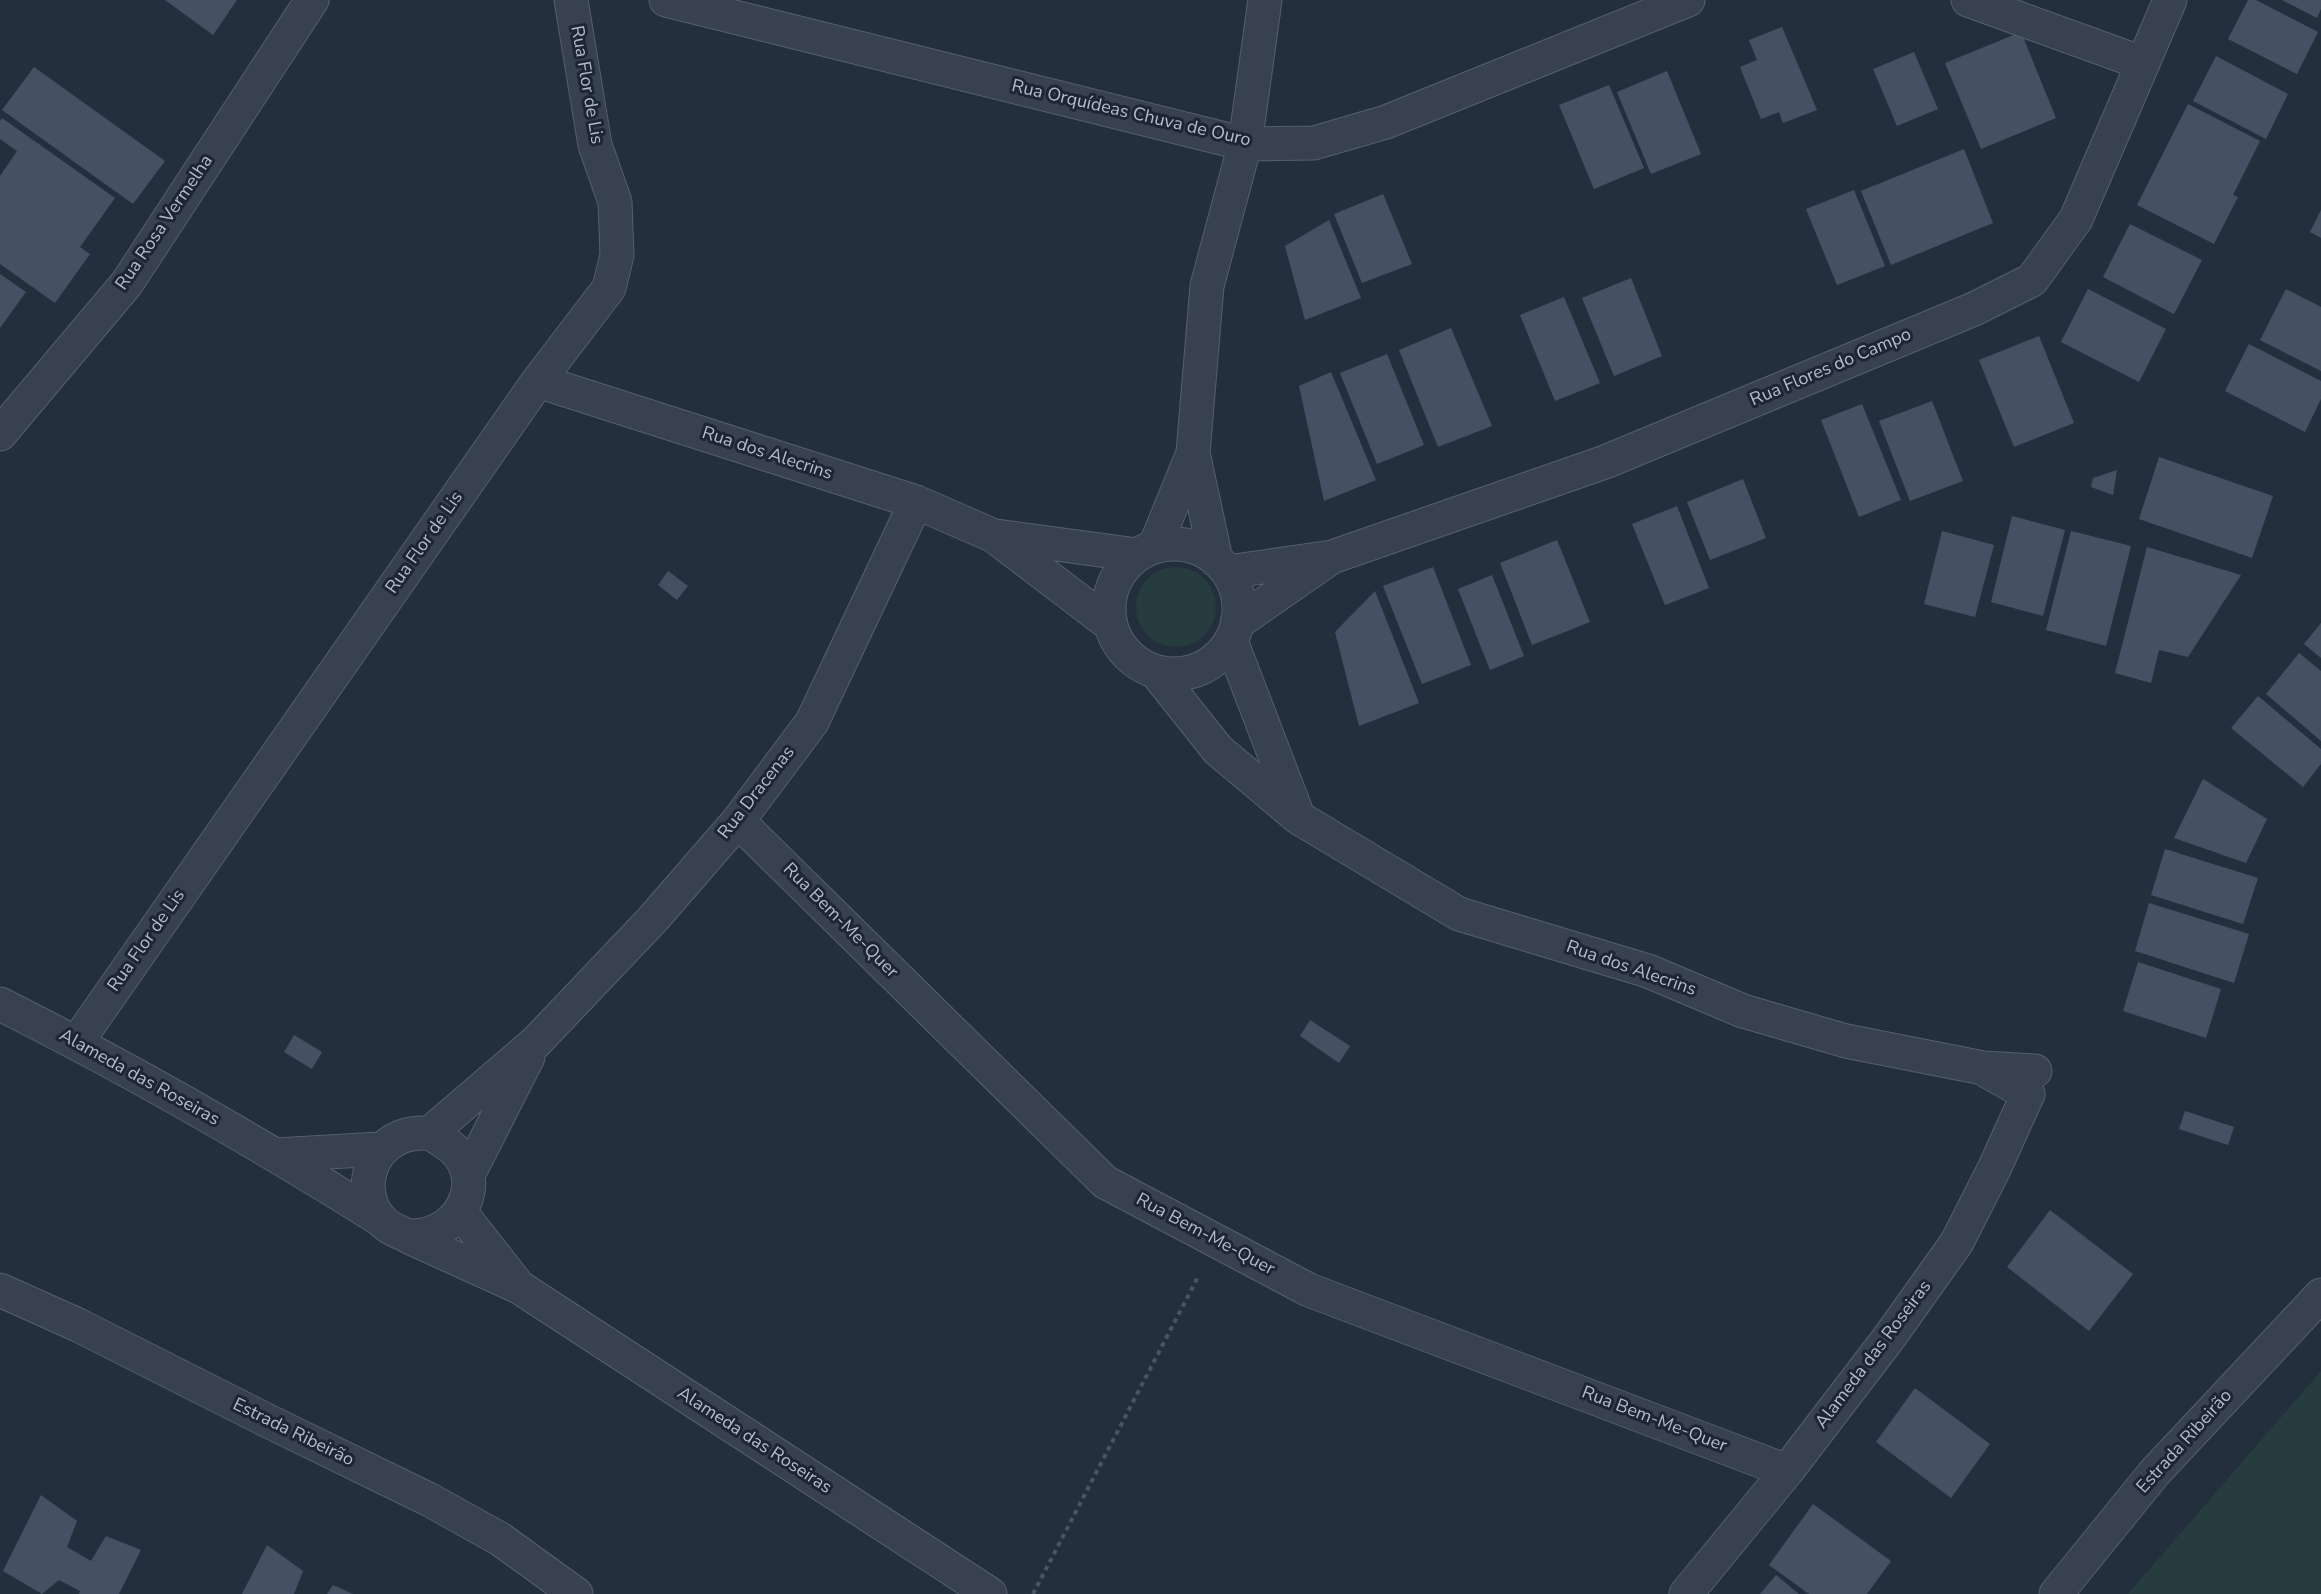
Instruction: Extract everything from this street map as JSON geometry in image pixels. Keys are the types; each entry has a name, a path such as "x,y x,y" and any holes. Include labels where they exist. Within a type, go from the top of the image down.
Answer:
{"street":[{"name":"Rua Rosa Vermelha","path":"0,434 127,283 312,0"},
{"name":"Rua Flor de Lis","path":"77,1042 538,381 609,288 617,255 615,202 595,145 571,0"},
{"name":"Rua Orquídeas Chuva de Ouro","path":"666,0 1245,144 1314,142 1386,122 1688,0"},
{"path":"1222,566 1193,546 1173,544 1146,551 1123,568 1113,586 1109,605 1111,625 1120,645 1136,662 1156,672 1178,674 1199,669 1217,658 1234,632 1239,604 1234,585 1222,566 1193,453 1207,286 1245,144 1265,0"},
{"path":"1968,0 2142,63"},
{"name":"Rua Flores do Campo","path":"1222,566 1332,557 1605,462 1974,309 2031,280 2076,219 2170,0"},
{"name":"Rua dos Alecrins","path":"538,381 916,502 994,536 1111,625"},
{"path":"1146,551 1193,453"},
{"name":"Rua Dracenas","path":"430,1133 536,1042 652,920 738,821 812,722 916,502"},
{"name":"Rua dos Alecrins","path":"994,536 1146,551"},
{"name":"Rua Flores do Campo","path":"1234,632 1332,557"},
{"path":"1234,632 1299,818"},
{"name":"Rua dos Alecrins","path":"1156,672 1218,750 1299,818 1459,914 1648,971 1743,1011 1766,1018 1846,1041 1983,1068 2031,1083"},
{"name":"Rua Bem-Me-Quer","path":"738,821 1105,1182 1309,1290 1787,1471"},
{"name":"Alameda das Roseiras","path":"0,1004 77,1042 276,1155 378,1218"},
{"name":"Rua Dracenas","path":"468,1175 536,1042"},
{"name":"Alameda das Roseiras","path":"1686,1594 1787,1471 1891,1335 1957,1242 1995,1170 2031,1083"},
{"path":"430,1133 455,1148 464,1161 468,1175 468,1191 461,1213 443,1228 427,1235 409,1237 390,1229 378,1218 368,1197 369,1171 380,1149 391,1141 403,1135 430,1133"},
{"path":"276,1155 380,1149"},
{"name":"Alameda das Roseiras","path":"461,1213 519,1287"},
{"name":"Alameda das Roseiras","path":"409,1237 519,1287 990,1594"},
{"name":"Estrada Ribeirão","path":"0,1290 78,1325 430,1500 500,1539 576,1594"},
{"name":"Estrada Ribeirão","path":"2056,1594 2156,1472 2321,1295"}],"path":[{"path":"1033,1594 1217,1241"}],"green space":[{"path":"1176,567 1191,570 1204,579 1213,592 1216,607 1213,622 1204,635 1191,644 1176,647 1161,644 1148,635 1139,622 1136,607 1139,592 1148,579 1161,570"},
{"path":"2321,1371 2321,1594 2128,1594"}],"building":[{"path":"165,0 237,0 213,35"},
{"path":"2248,0 2256,0 2318,32 2297,74 2228,39"},
{"path":"2282,0 2321,0 2321,9 2317,18"},
{"path":"1782,27 1817,110 1783,123 1779,112 1761,119 1740,67 1757,60 1749,40"},
{"path":"2021,32 2056,118 1981,149 1945,63"},
{"path":"1914,52 1938,109 1897,126 1873,69"},
{"path":"2216,56 2288,94 2266,139 2193,101"},
{"path":"34,67 165,161 133,204 2,110"},
{"path":"1667,71 1701,154 1651,174 1617,92"},
{"path":"1609,85 1644,168 1594,189 1559,105"},
{"path":"2188,104 2260,141 2233,195 2238,197 2214,244 2137,205"},
{"path":"2,118 115,198 80,247 90,254 55,303 0,264 0,176 17,151 0,139"},
{"path":"1964,149 1993,223 1891,265 1861,191"},
{"path":"1854,190 1885,266 1837,285 1806,209"},
{"path":"1383,194 1412,264 1362,283 1334,214"},
{"path":"2321,210 2321,238 2310,232"},
{"path":"1329,220 1361,298 1305,320 1285,246"},
{"path":"2130,224 2202,260 2174,314 2103,277"},
{"path":"0,274 26,292 0,328"},
{"path":"1631,278 1662,356 1614,376 1582,298"},
{"path":"2088,289 2166,329 2139,382 2061,342"},
{"path":"2286,289 2321,307 2321,371 2260,340"},
{"path":"1564,297 1600,383 1555,401 1520,315"},
{"path":"1451,328 1492,426 1438,447 1399,350"},
{"path":"2039,336 2074,423 2014,447 1979,360"},
{"path":"2249,344 2321,381 2321,399 2305,432 2225,391"},
{"path":"1387,354 1424,445 1377,464 1340,373"},
{"path":"1331,372 1376,480 1324,501 1299,386"},
{"path":"1932,401 1963,481 1910,501 1879,421"},
{"path":"1862,404 1901,500 1859,517 1821,420"},
{"path":"2159,457 2273,496 2252,558 2139,519"},
{"path":"2117,470 2113,495 2091,487 2093,478"},
{"path":"1743,479 1766,538 1710,560 1687,502"},
{"path":"1677,506 1709,588 1665,605 1632,524"},
{"path":"2012,516 2065,530 2043,616 1991,602"},
{"path":"1942,531 1994,545 1975,617 1924,604"},
{"path":"2071,531 2131,546 2106,646 2046,630"},
{"path":"1557,540 1590,622 1532,645 1500,563"},
{"path":"2147,547 2241,575 2188,657 2159,650 2151,683 2115,673"},
{"path":"1433,567 1471,665 1422,684 1383,586"},
{"path":"668,571 688,586 677,600 658,585"},
{"path":"1492,575 1524,656 1490,670 1458,589"},
{"path":"1375,591 1419,703 1359,726 1335,632"},
{"path":"2321,623 2321,658 2304,644"},
{"path":"2299,653 2321,671 2321,741 2266,694"},
{"path":"2258,696 2321,749 2321,764 2303,787 2231,728"},
{"path":"2203,779 2267,819 2246,863 2174,838"},
{"path":"2165,849 2258,878 2243,924 2151,895"},
{"path":"2149,903 2249,934 2234,983 2135,951"},
{"path":"2138,962 2221,989 2206,1038 2123,1011"},
{"path":"1310,1020 1350,1046 1339,1063 1300,1036"},
{"path":"294,1035 322,1052 312,1069 284,1052"},
{"path":"2185,1111 2234,1127 2228,1145 2179,1129"},
{"path":"2050,1210 2133,1274 2089,1331 2007,1267"},
{"path":"1915,1388 1990,1444 1951,1498 1876,1442"},
{"path":"41,1495 77,1521 67,1547 91,1561 106,1536 141,1550 119,1594 79,1594 80,1591 59,1580 42,1594 3,1571"},
{"path":"1813,1504 1891,1561 1867,1594 1809,1594 1769,1565"},
{"path":"267,1545 303,1571 294,1594 242,1594"},
{"path":"1776,1575 1799,1594 1760,1594"},
{"path":"333,1585 353,1594 327,1594"}]}
